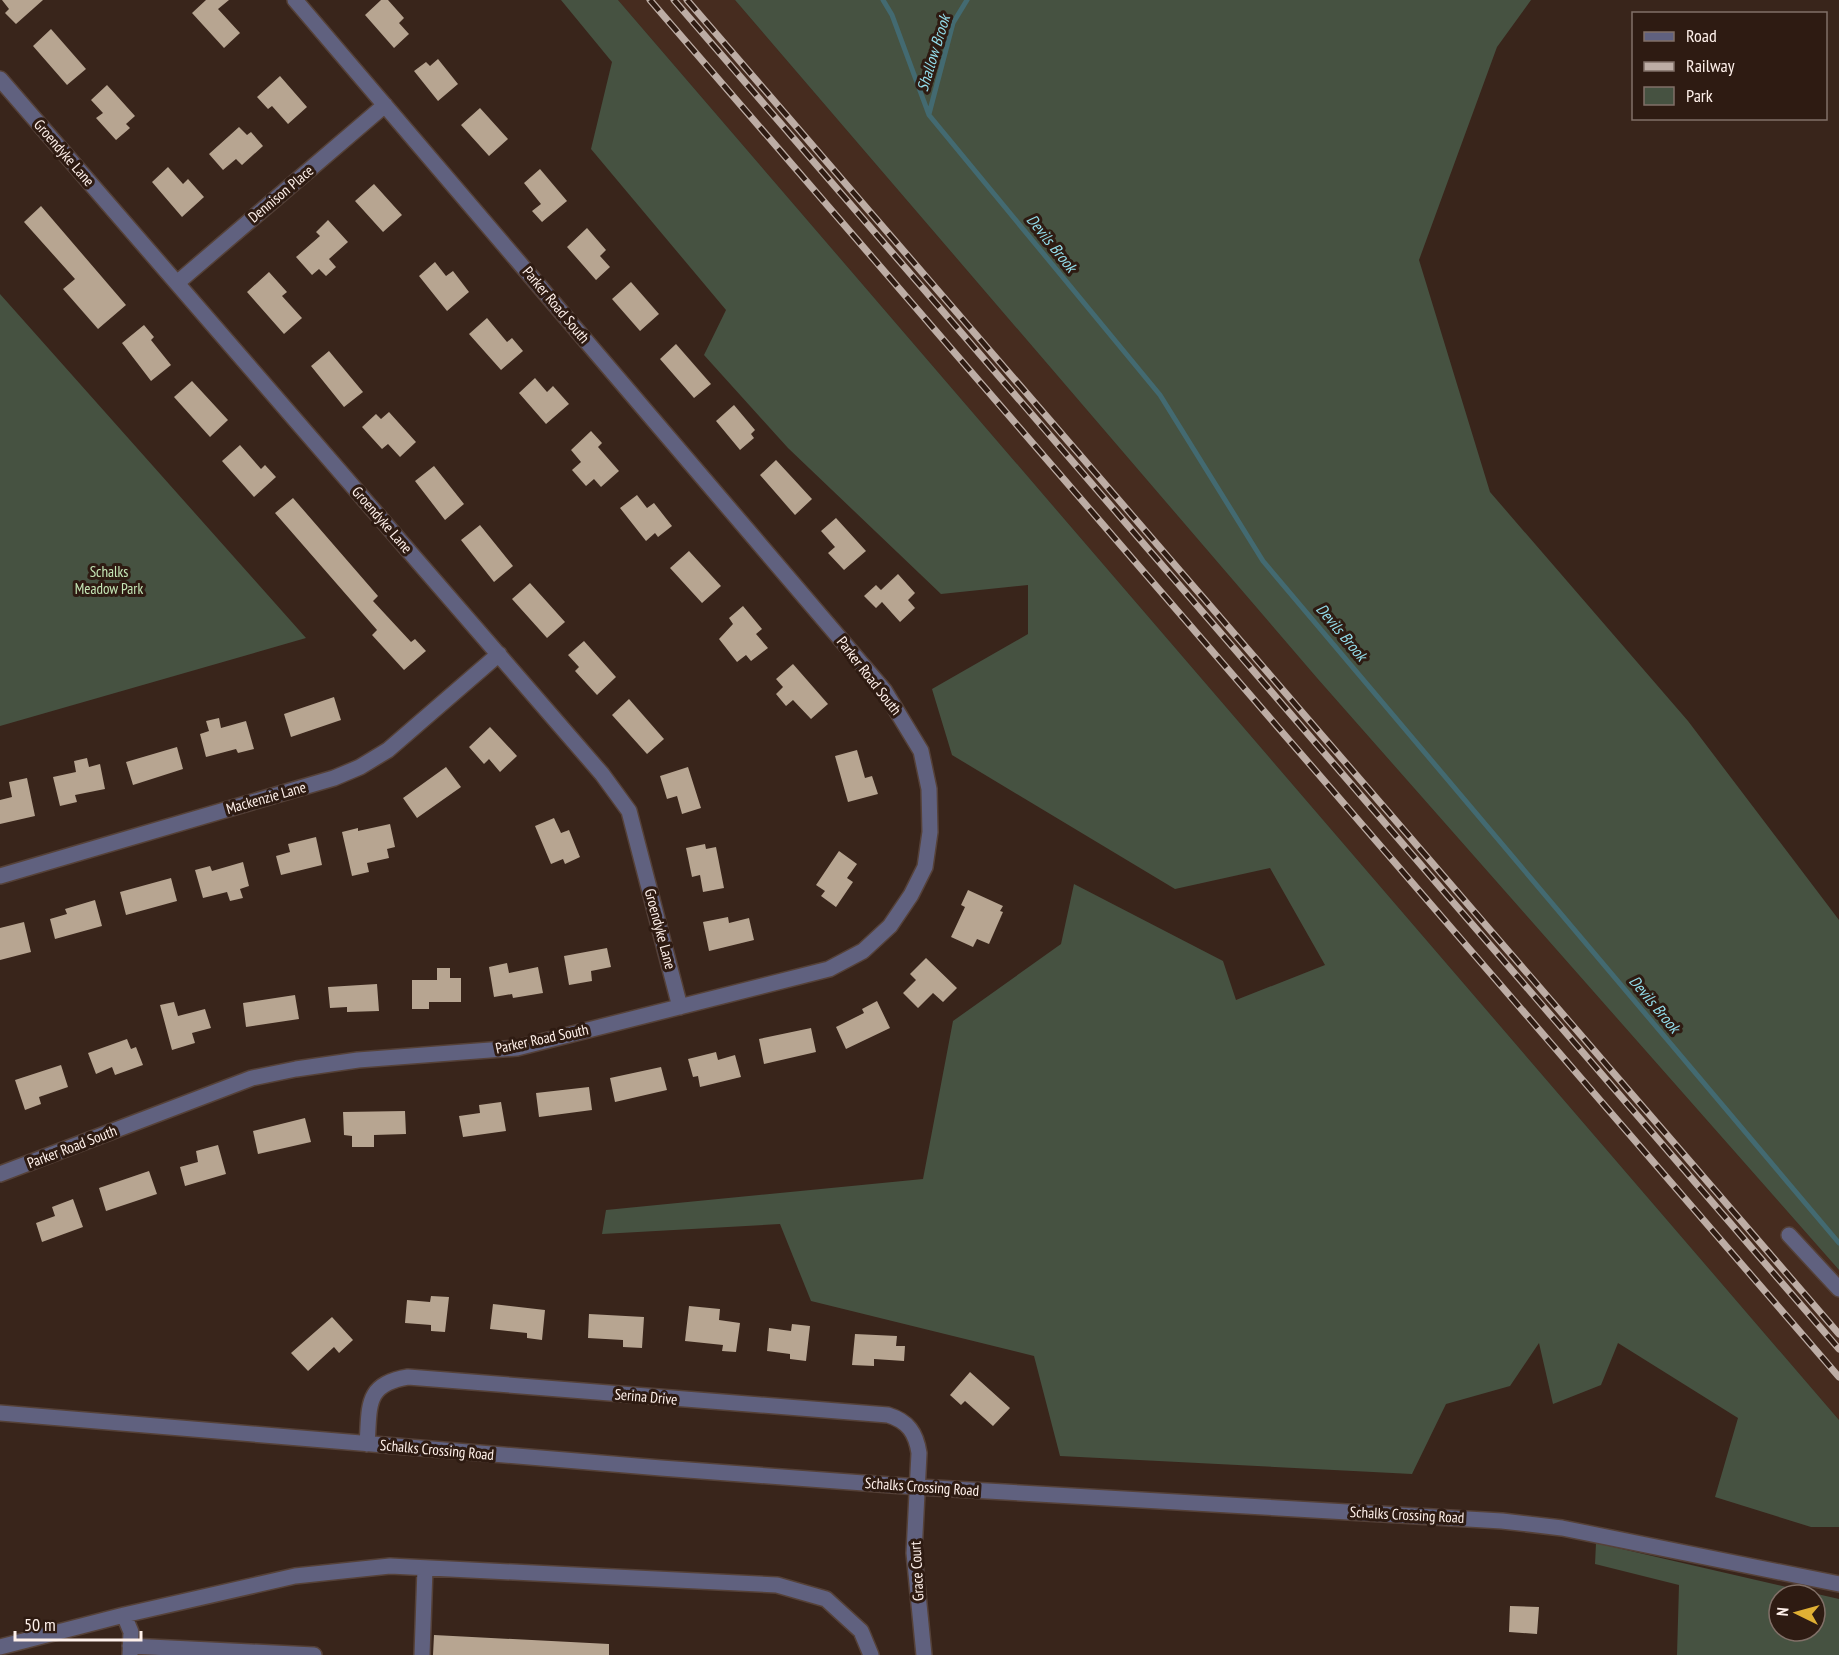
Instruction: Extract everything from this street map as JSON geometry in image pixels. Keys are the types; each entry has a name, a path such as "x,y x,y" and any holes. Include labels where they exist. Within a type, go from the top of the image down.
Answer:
{"street":[{"name":"Parker Road South","path":"0,1174 252,1078 358,1060 516,1048 829,969 863,951 890,926 911,895 925,867 930,832 930,800 921,751 884,690 295,0"},
{"name":"Groendyke Lane","path":"0,79 602,774 629,811 680,1007"},
{"name":"Dennison Place","path":"177,283 386,105"},
{"name":"Mackenzie Lane","path":"0,876 334,778 388,750 499,654"},
{"path":"1789,1234 1839,1289"},
{"name":"Serina Drive","path":"367,1444 370,1400 381,1386 393,1380 408,1377 888,1415 899,1418 917,1437 920,1454 918,1487"},
{"name":"Schalks Crossing Road","path":"0,1413 918,1487 1530,1523 1839,1584"},
{"name":"Grace Court","path":"918,1487 914,1554 924,1655"},
{"path":"0,1647 124,1615 295,1576 390,1566 777,1585 826,1599 861,1631 871,1655"},
{"path":"422,1655 425,1568"},
{"path":"124,1615 131,1632 130,1651 314,1655"}],"shaded area":[{"path":"618,0 735,0 1317,678 1839,1270 1839,1420"}],"green space":[{"path":"561,0 618,0 1839,1420 1839,1527 1811,1527 1715,1497 1738,1418 1618,1343 1601,1385 1553,1404 1539,1343 1510,1386 1446,1404 1412,1474 1060,1456 1034,1356 811,1301 780,1224 602,1234 606,1210 923,1179 953,1021 1061,944 1074,884 1223,961 1236,1000 1325,965 1270,868 1175,889 952,755 932,689 1028,634 1028,585 941,594 788,448 704,355 726,310 591,149 612,62"},
{"path":"735,0 1531,0 1497,47 1419,260 1490,492 1688,721 1839,920 1839,1270 1317,678"},
{"name":"Schalks Meadow Park","path":"0,294 306,638 0,726"},
{"path":"1596,1543 1770,1583 1767,1583 1767,1643 1827,1643 1827,1596 1839,1599 1839,1655 1677,1655 1679,1585 1595,1564"}],"building":[{"path":"2,0 43,0 16,24 5,13 9,9"},
{"path":"206,0 229,0 218,9 240,33 224,48 192,13"},
{"path":"381,0 388,0 404,18 399,23 409,34 394,48 365,15"},
{"path":"51,29 86,69 67,85 33,46"},
{"path":"438,59 458,84 438,101 414,71 426,62 430,66"},
{"path":"280,76 307,107 288,124 272,106 268,109 257,97"},
{"path":"107,85 135,116 126,124 130,128 116,140 96,118 103,113 91,100"},
{"path":"480,108 508,139 489,156 461,125"},
{"path":"239,127 247,135 251,132 263,146 242,165 236,159 223,170 209,154"},
{"path":"168,167 183,184 188,179 204,197 182,217 152,182"},
{"path":"540,169 567,201 542,222 532,211 541,204 524,183"},
{"path":"374,184 402,215 383,232 355,201"},
{"path":"41,206 126,305 98,329 63,289 75,279 24,222"},
{"path":"328,220 348,242 329,259 336,267 326,276 319,269 312,275 296,257 320,236 316,232"},
{"path":"587,228 606,250 600,256 610,267 596,280 567,247"},
{"path":"435,262 446,276 453,271 469,292 447,311 419,276"},
{"path":"269,272 287,292 282,296 302,318 284,334 247,292"},
{"path":"631,282 659,314 640,331 612,299"},
{"path":"487,318 507,342 512,338 523,351 501,370 469,334"},
{"path":"144,325 154,337 151,340 171,365 151,381 122,343"},
{"path":"676,344 711,384 694,398 660,359"},
{"path":"329,351 363,392 344,407 311,366"},
{"path":"535,378 547,392 553,386 569,404 546,424 519,393"},
{"path":"192,381 228,420 210,437 174,397"},
{"path":"734,405 755,430 751,434 754,438 740,450 716,421"},
{"path":"389,412 416,442 400,457 388,444 382,449 362,427 376,414 381,419"},
{"path":"591,431 602,443 598,447 619,471 601,487 594,479 586,486 572,470 581,462 571,450"},
{"path":"240,445 261,469 265,465 276,477 254,497 222,461"},
{"path":"776,460 812,499 795,515 760,475"},
{"path":"434,466 464,504 445,520 415,481"},
{"path":"637,495 647,508 654,503 672,526 658,537 655,533 646,541 620,508"},
{"path":"293,498 378,596 373,601 411,642 415,639 426,651 404,670 372,635 377,630 275,513"},
{"path":"836,518 866,551 844,570 828,553 835,547 821,531"},
{"path":"480,525 513,566 494,582 461,540"},
{"path":"689,551 721,586 702,603 670,568"},
{"path":"898,574 915,593 908,600 915,608 900,622 882,602 876,608 864,596 876,585 881,590"},
{"path":"530,583 565,622 547,638 512,599"},
{"path":"743,606 762,629 756,634 768,648 751,661 746,655 737,662 719,639 733,624 729,618"},
{"path":"584,641 616,677 597,695 575,671 579,667 568,655"},
{"path":"793,664 828,704 811,719 793,700 786,706 776,694 783,687 776,679"},
{"path":"334,697 341,720 291,737 284,714"},
{"path":"629,699 664,739 647,754 612,715"},
{"path":"219,718 221,728 246,721 254,749 238,753 236,749 206,757 200,734 209,731 206,721"},
{"path":"490,727 517,756 500,772 489,759 484,764 469,747"},
{"path":"177,747 183,769 133,785 126,762"},
{"path":"857,750 865,778 872,776 878,794 848,802 835,756"},
{"path":"87,758 89,767 100,764 105,789 75,795 77,802 60,806 53,777 76,772 74,761"},
{"path":"446,767 461,787 417,818 403,798"},
{"path":"688,767 701,808 682,814 677,796 667,799 660,776"},
{"path":"27,778 35,816 0,824 0,800 12,797 9,782"},
{"path":"554,818 561,833 569,830 580,857 565,864 563,859 551,864 535,826"},
{"path":"390,824 395,847 387,849 389,858 367,863 369,872 352,876 342,832"},
{"path":"316,837 322,865 281,875 276,856 290,852 288,844"},
{"path":"705,844 706,849 716,847 724,888 703,892 700,875 692,877 686,848"},
{"path":"839,851 857,864 847,878 853,882 836,907 821,896 825,891 816,885"},
{"path":"243,862 249,886 240,889 243,898 230,901 227,892 203,898 195,870 210,866 212,871"},
{"path":"171,878 177,901 126,915 120,892"},
{"path":"968,890 1003,906 1000,911 1003,912 989,944 977,939 973,947 951,937 965,907 961,905"},
{"path":"95,900 102,926 55,939 50,919 67,914 65,909"},
{"path":"728,917 729,923 749,918 754,940 709,951 703,922"},
{"path":"24,922 31,952 0,960 0,928"},
{"path":"607,948 611,967 591,971 592,981 569,985 564,956"},
{"path":"926,958 957,988 943,1002 933,993 918,1008 903,993 916,980 910,974"},
{"path":"507,963 509,973 538,967 543,993 513,998 512,994 494,997 489,967"},
{"path":"437,968 450,968 450,978 461,978 461,1002 429,1002 429,1009 412,1009 412,980 437,980"},
{"path":"377,984 379,1011 347,1012 347,1007 330,1008 328,987"},
{"path":"295,995 299,1019 246,1027 243,1003"},
{"path":"877,1001 890,1028 846,1049 836,1027 864,1013 862,1009"},
{"path":"174,1002 178,1016 205,1009 211,1028 192,1033 195,1043 172,1050 160,1005"},
{"path":"811,1028 816,1052 764,1064 759,1039"},
{"path":"127,1039 131,1049 136,1047 143,1065 115,1075 112,1067 96,1074 88,1053"},
{"path":"716,1052 718,1060 735,1055 741,1077 700,1087 698,1076 693,1077 688,1059"},
{"path":"61,1065 68,1087 39,1097 41,1104 25,1110 15,1080"},
{"path":"661,1067 667,1090 615,1102 610,1078"},
{"path":"589,1087 592,1110 539,1117 536,1093"},
{"path":"501,1102 506,1131 463,1137 459,1116 480,1113 479,1105"},
{"path":"405,1111 406,1134 374,1135 374,1147 352,1147 352,1136 344,1135 343,1112"},
{"path":"305,1118 311,1142 258,1154 253,1131"},
{"path":"218,1145 226,1174 185,1186 180,1167 198,1162 196,1151"},
{"path":"149,1171 157,1194 106,1211 99,1188"},
{"path":"73,1199 83,1227 42,1242 36,1223 55,1216 52,1207"},
{"path":"431,1296 449,1297 445,1332 431,1331 431,1325 405,1323 407,1300 430,1302"},
{"path":"493,1304 545,1310 542,1340 527,1338 527,1333 490,1329"},
{"path":"689,1306 720,1309 719,1320 740,1323 736,1352 722,1351 723,1345 685,1341"},
{"path":"589,1314 644,1317 642,1348 623,1347 623,1340 588,1338"},
{"path":"332,1317 353,1340 339,1353 334,1347 308,1371 291,1353"},
{"path":"792,1324 810,1326 806,1361 790,1359 790,1354 767,1351 769,1328 791,1331"},
{"path":"855,1334 897,1336 896,1346 905,1346 904,1361 874,1359 874,1366 852,1365"},
{"path":"970,1372 1010,1408 993,1426 965,1401 961,1405 950,1395"},
{"path":"1510,1606 1539,1607 1537,1634 1509,1632"},
{"path":"434,1635 609,1644 609,1655 433,1655"}],"waterway":[{"name":"Devils Brook","path":"883,0 892,15 929,115 1160,395 1263,561 1839,1243"},
{"name":"Shallow Brook","path":"929,114 953,23 967,0"}],"railway":[{"path":"650,0 1839,1377"},
{"path":"674,0 1839,1349"},
{"path":"687,0 1839,1334"}]}
